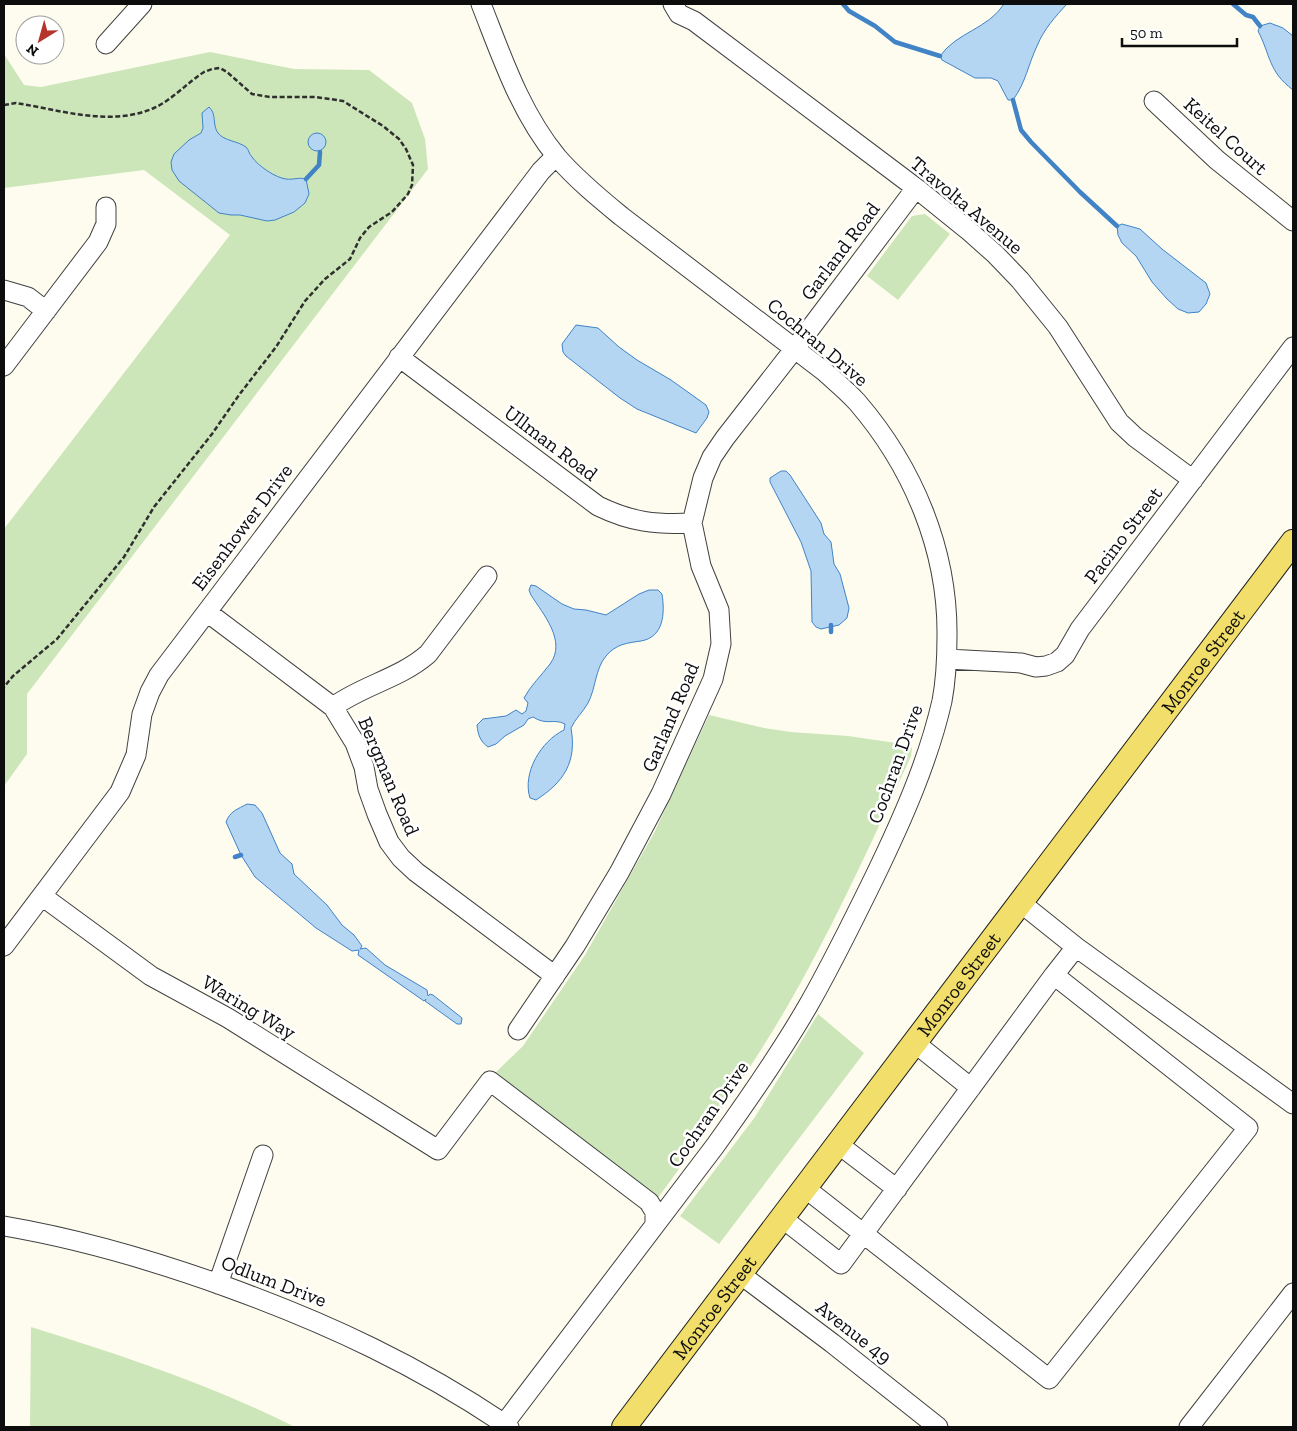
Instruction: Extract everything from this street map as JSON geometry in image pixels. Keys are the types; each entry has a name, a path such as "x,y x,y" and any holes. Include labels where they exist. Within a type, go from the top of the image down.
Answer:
{"main road":[{"name":"Monroe Street","path":"624,1427 1293,542"}],"street":[{"path":"106,44 142,4"},
{"name":"Cochran Drive","path":"481,4 513,85 530,117 556,156 592,192 621,216 825,372 856,401 886,440 906,471 928,521 940,562 947,607 947,659 942,700 929,749 908,802 856,916 808,1006 742,1108 506,1426"},
{"name":"Travolta Avenue","path":"672,4 679,14 694,21 916,188 968,230 1020,280 1058,327 1119,422 1135,437 1193,480"},
{"name":"Keitel Court","path":"1154,101 1217,160 1293,221"},
{"name":"Eisenhower Drive","path":"4,946 120,792 136,755 142,714 150,692 160,675 399,356 541,171 556,156"},
{"name":"Garland Road","path":"518,1030 555,976 619,873 652,812 713,679 721,644 719,610 701,566 692,523 703,478 712,457 916,188"},
{"path":"4,366 98,242 106,224 106,206"},
{"path":"4,290 28,297 46,311"},
{"name":"Pacino Street","path":"947,659 1021,663 1036,667 1057,662 1065,655 1080,629 1293,347"},
{"name":"Ullman Road","path":"399,356 598,506 632,520 654,524 692,523"},
{"path":"333,707 357,691 404,672 428,654 487,576"},
{"name":"Bergman Road","path":"207,612 333,707 355,743 377,814 389,842 401,858 416,872 555,976"},
{"name":"Waring Way","path":"42,896 151,976 246,1029 438,1150 490,1081 649,1202 655,1212 655,1225"},
{"path":"1021,903 1076,947 1293,1104"},
{"path":"782,1218 841,1264 1076,947"},
{"path":"805,1188 1050,1379 1248,1128 1054,975"},
{"path":"914,1043 971,1088"},
{"path":"838,1144 897,1189"},
{"path":"218,1284 263,1155"},
{"name":"Odlum Drive","path":"4,1226 99,1247 185,1272 290,1310 363,1342 442,1386 506,1426"},
{"name":"Avenue 49","path":"740,1274 938,1427"},
{"path":"1189,1427 1293,1293"}],"path":[{"path":"4,105 16,103 100,117 137,113 155,108 199,75 212,69 220,68 252,94 270,97 316,97 343,101 383,126 399,139 413,165 413,178 412,185 402,202 392,212 369,227 360,238 350,259 325,279 305,301 276,347 212,434 154,507 124,557 57,639 13,676 4,688"}],"green space":[{"path":"210,52 294,69 369,70 412,103 425,139 428,169 27,694 27,754 4,786 4,529 230,235 144,170 4,188 4,54 24,85 41,87"},
{"path":"925,214 950,234 898,300 867,276 912,216"},
{"path":"709,715 764,728 848,736 903,744 912,748 911,756 858,871 800,984 732,1094 657,1199 492,1076 523,1046 585,955 654,833"},
{"path":"818,1014 864,1053 719,1244 680,1216 755,1117"},
{"path":"31,1327 198,1384 295,1427 30,1427"}],"water":[{"path":"1004,4 1067,4 1043,34 1021,87 1013,100 1008,100 998,81 991,78 975,78 942,60 940,56 955,41 990,19"},
{"path":"1270,23 1283,28 1293,36 1293,90 1274,70 1258,31 1260,26"},
{"path":"209,107 213,113 218,133 224,138 246,147 251,156 263,168 282,178 306,179 309,194 305,203 294,212 275,220 267,221 219,213 179,181 172,170 171,162 174,154 189,140 201,133 203,128 202,113"},
{"path":"313,133 321,133 326,138 324,149 313,151 308,146 308,138"},
{"path":"1122,224 1140,229 1162,249 1206,283 1210,294 1206,304 1199,312 1188,313 1178,309 1152,282 1136,256 1122,243 1118,235 1117,226"},
{"path":"576,325 598,328 637,360 671,380 706,405 709,412 707,418 696,433 637,409 566,356 563,352 562,344"},
{"path":"781,471 786,471 790,475 821,523 824,534 831,542 834,564 840,574 849,608 847,618 839,625 821,629 812,622 811,571 801,542 770,482 770,478"},
{"path":"531,585 536,586 562,604 574,609 606,615 639,594 649,590 658,590 662,594 663,609 659,629 654,635 649,639 626,643 618,647 610,652 602,661 588,703 571,728 572,751 566,770 554,786 536,800 530,798 528,788 531,768 541,750 564,730 565,724 561,722 546,722 533,717 496,744 488,747 480,738 477,725 483,719 506,716 516,710 522,714 526,711 528,703 524,698 555,655 555,637 547,619 531,595 529,590"},
{"path":"247,804 255,805 262,813 280,853 292,864 294,874 327,905 342,925 354,935 362,946 360,949 366,948 385,965 427,990 428,996 430,994 433,995 462,1018 461,1024 457,1024 425,1001 426,999 424,1001 358,955 359,950 352,951 316,928 255,877 241,855 226,822 232,813"}],"waterway":[{"path":"843,4 849,11 875,26 895,42 940,56"},
{"path":"1233,4 1246,15 1253,17 1260,26"},
{"path":"1013,100 1021,130 1080,192 1117,226"},
{"path":"306,179 319,165 320,152"},
{"path":"831,625 831,632"},
{"path":"235,857 241,855"}]}
